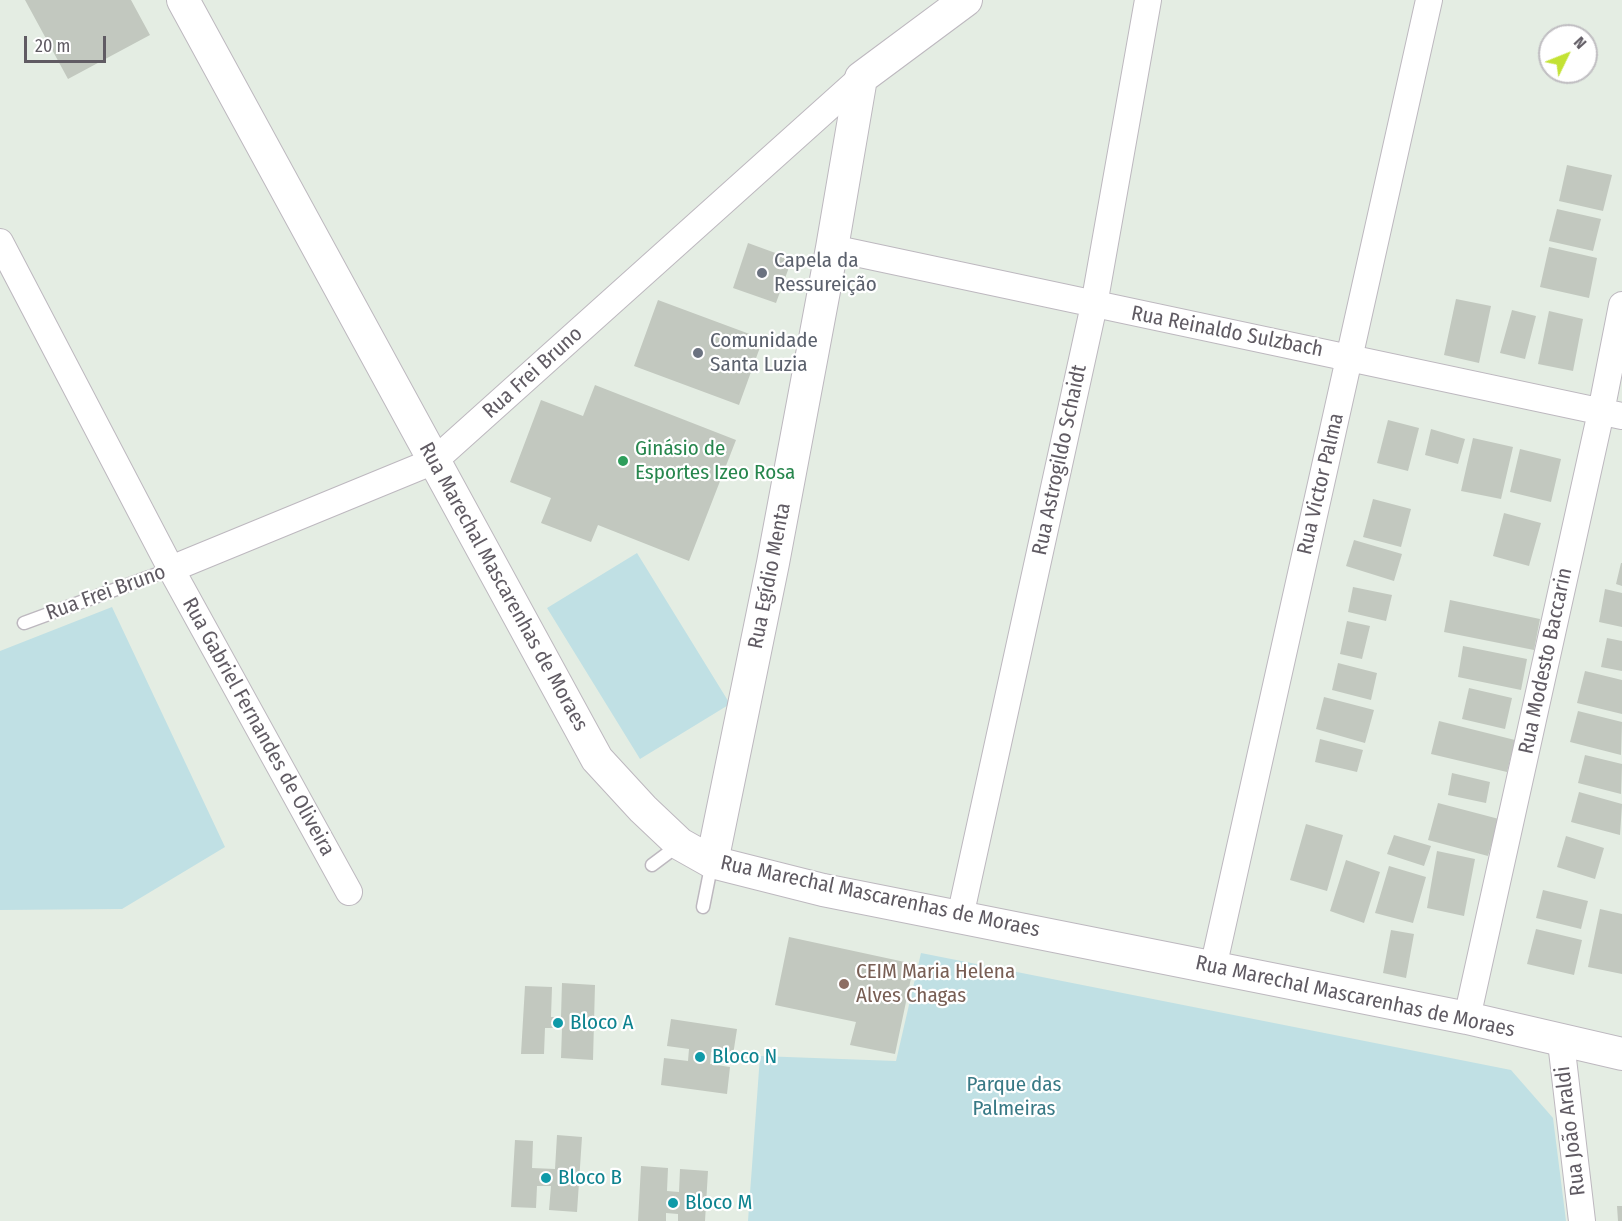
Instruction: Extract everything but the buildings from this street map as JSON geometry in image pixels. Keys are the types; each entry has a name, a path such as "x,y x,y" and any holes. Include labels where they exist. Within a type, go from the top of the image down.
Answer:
{"street":[{"name":"Rua Marechal Mascarenhas de Moraes","path":"183,0 597,759 643,809 680,843 712,862 823,890 1467,1018 1561,1042 1622,1054"},
{"name":"Rua Frei Bruno","path":"171,568 434,461 861,78 966,0"},
{"name":"Rua Astrogildo Schaidt","path":"960,917 1094,305 1148,0"},
{"name":"Rua Victor Palma","path":"1213,968 1429,0"},
{"name":"Rua Egídio Menta","path":"712,862 773,563 832,248 861,78"},
{"name":"Rua Gabriel Fernandes de Oliveira","path":"0,242 171,568 349,892"},
{"name":"Rua Reinaldo Sulzbach","path":"832,248 1094,305 1349,356 1611,414"},
{"name":"Rua Modesto Baccarin","path":"1467,1018 1611,414 1622,305"},
{"name":"Rua João Araldi","path":"1561,1042 1582,1221"}],"lane":[{"name":"Rua Frei Bruno","path":"24,623 171,568"},
{"path":"652,865 680,843"},
{"path":"703,907 712,862"}],"green space":[{"path":"637,553 730,704 640,759 547,608"},
{"path":"112,607 225,847 122,909 0,910 0,651"},
{"name":"Parque das Palmeiras","path":"921,953 1511,1070 1553,1118 1566,1221 748,1221 760,1056 896,1061"}],"place":[{"name":"Capela da Ressureição","path":"762,273"},
{"name":"Comunidade Santa Luzia","path":"698,353"},
{"name":"Ginásio de Esportes Izeo Rosa","path":"623,461"},
{"name":"CEIM Maria Helena Alves Chagas","path":"844,984"},
{"name":"Bloco A","path":"558,1023"},
{"name":"Bloco N","path":"700,1057"},
{"name":"Bloco B","path":"546,1178"},
{"name":"Bloco M","path":"673,1203"}]}
